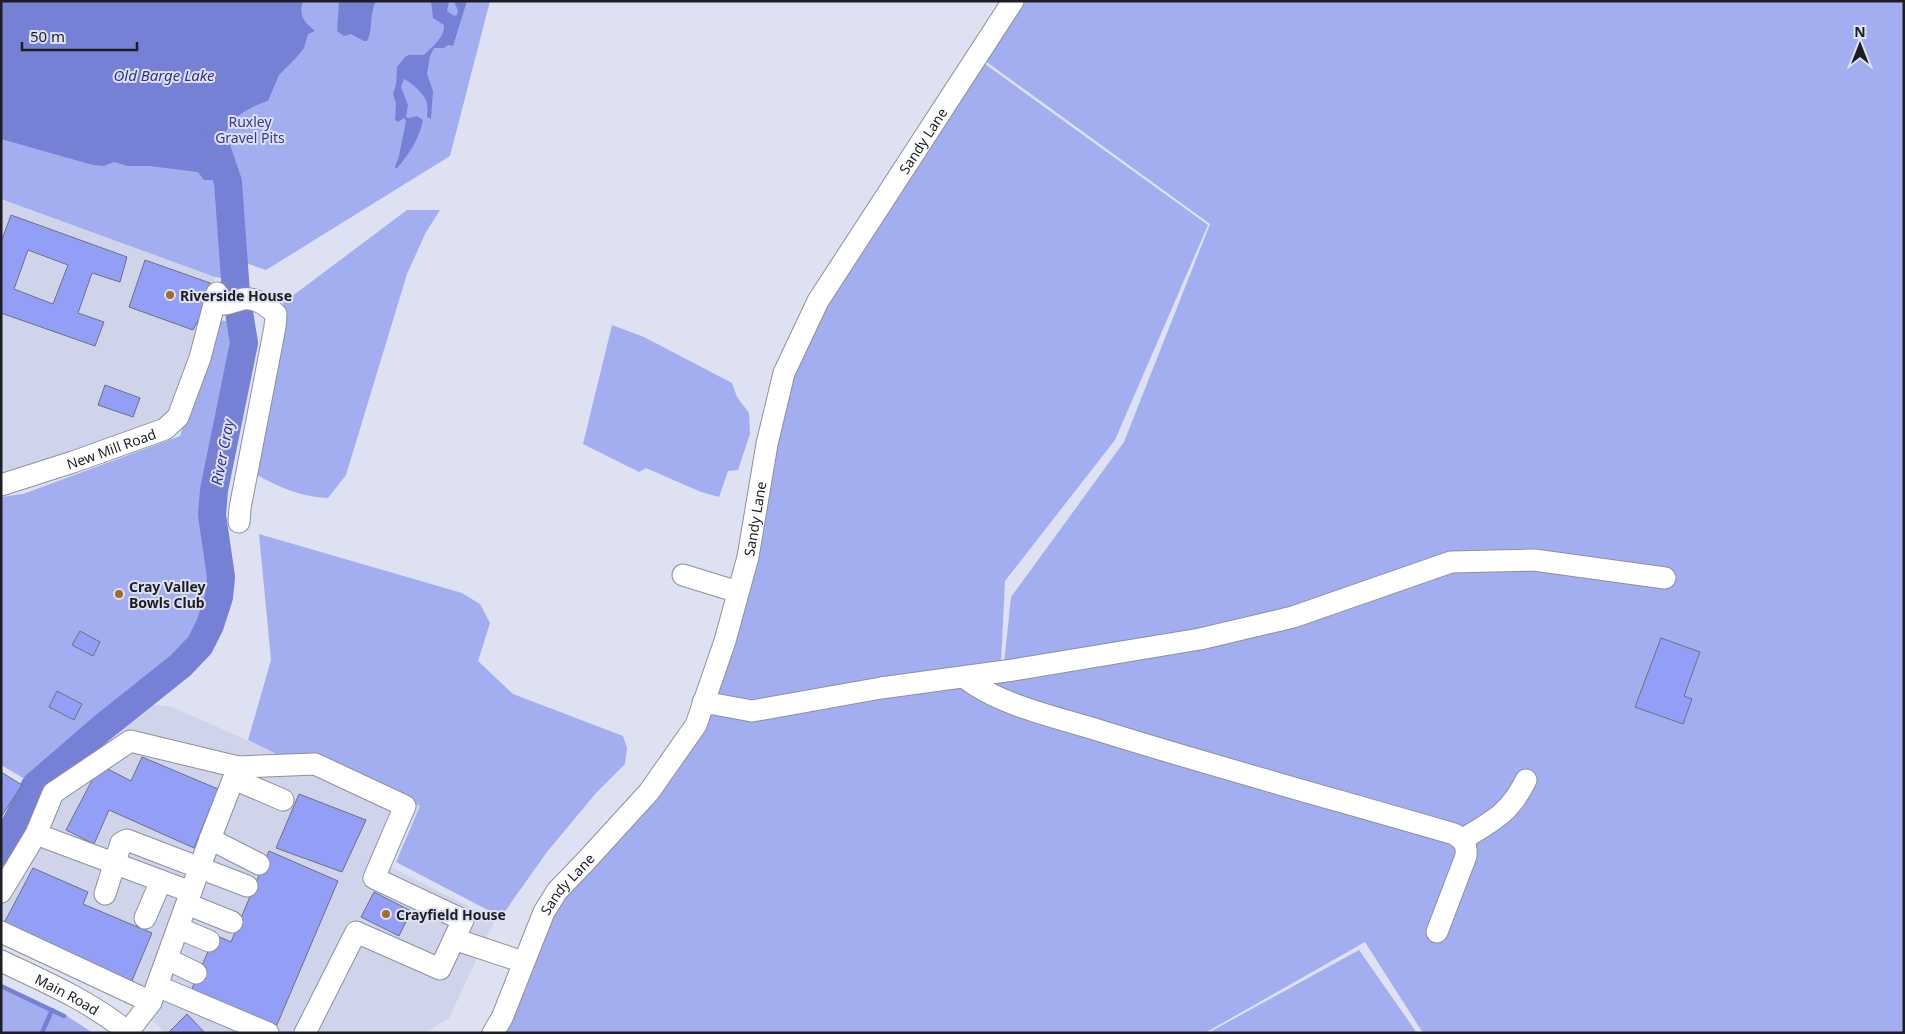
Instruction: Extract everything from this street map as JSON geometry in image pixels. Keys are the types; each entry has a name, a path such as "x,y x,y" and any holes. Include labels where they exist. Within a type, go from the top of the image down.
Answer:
{"street":[{"name":"Sandy Lane","path":"493,1033 502,1018 544,912 557,891 649,792 696,725 724,641 748,557 767,444 784,373 818,301 1013,1"},
{"name":"New Mill Road","path":"1,486 73,462 165,428 172,423 178,417 200,358 225,300 256,300 276,314 239,522"},
{"path":"703,702 752,711 881,688 964,677 1200,639 1284,619 1451,562 1534,560 1665,578"},
{"path":"683,575 738,592"},
{"path":"964,677 977,688 1010,702 1152,747 1454,834 1463,839 1467,847 1466,856 1437,932"},
{"path":"1,892 36,834 53,793 130,741 236,773 283,800"},
{"path":"236,773 315,764 405,806 374,878 463,920 440,969 356,932 305,1033"},
{"path":"128,1032 154,994 236,773"},
{"path":"1463,839 1497,819 1518,796 1526,780"},
{"path":"36,834 162,881 232,922"},
{"path":"105,894 122,842 127,840 247,886"},
{"path":"210,840 259,864"},
{"path":"145,918 162,881"},
{"path":"178,928 208,941"},
{"path":"1,932 154,994 268,1033"},
{"path":"454,939 523,962"},
{"path":"167,959 196,972"},
{"name":"Main Road","path":"1,961 71,993 128,1032"}],"shaded area":[{"path":"1,199 215,277 197,357 175,415 1,483"},
{"path":"142,703 172,707 283,756 317,757 420,806 389,866 495,920 449,1018 425,1033 165,1033 125,994 1,936 1,867 38,793 47,782"}],"green space":[{"name":"Ruxley Gravel Pits","path":"1,1 490,1 450,156 266,270 222,255 229,279 215,277 1,199"},
{"path":"1019,1 1904,1 1904,1033 1423,1033 1365,942 1205,1033 502,1033 545,912 708,706 1003,673 1011,597 1124,442 1210,224 981,58"},
{"path":"978,59 1208,225 1115,440 1005,581 1001,662 754,707 709,698 786,373"},
{"path":"407,210 440,210 426,232 407,274 346,475 328,498 309,496 274,484 257,475 285,318 283,303"},
{"path":"217,320 237,322 238,341 211,493 208,523 216,577 209,611 198,634 176,656 30,782 1,765 1,497 23,494 180,436"},
{"path":"612,325 644,337 732,383 737,397 749,413 750,434 738,470 728,471 719,497 701,492 646,468 639,472 583,444"},
{"path":"259,534 462,593 480,604 490,623 478,661 513,694 623,736 627,748 625,764 596,793 547,852 501,917 396,862 420,806 317,757 283,757 248,740 271,660"},
{"path":"1359,950 1417,1033 1208,1033"},
{"path":"1,984 64,1014 93,1033 1,1033"}],"water":[{"name":"Old Barge Lake","path":"1,1 303,1 301,11 303,19 315,31 308,34 304,48 279,75 268,101 246,110 233,120 228,127 225,141 234,180 204,180 198,172 149,166 128,166 114,162 104,166 93,165 1,139"},
{"path":"339,1 376,1 367,41 351,34 344,36 337,31"},
{"path":"431,1 449,1 447,11 454,16 457,15 458,11 454,1 467,1 453,46 448,45 444,48 434,48 430,56 427,74 433,91 431,119 427,117 427,106 424,97 415,86 404,79 401,87 408,105 406,117 417,116 423,120 413,146 396,169 406,121 404,118 398,122 395,120 396,103 393,94 396,84 397,67 409,55 424,55 442,34 444,25 433,18"}],"building":[{"path":"11,215 127,257 120,282 92,273 78,313 104,322 95,346 1,313 1,242","holes":["28,250 68,265 53,304 14,289"]},
{"name":"Riverside House","path":"145,260 210,283 204,309 193,330 129,307"},
{"path":"105,385 140,398 133,417 98,405"},
{"path":"80,631 100,642 93,656 72,645"},
{"path":"1661,638 1700,652 1684,696 1692,699 1683,724 1635,707"},
{"path":"57,691 82,704 74,720 49,707"},
{"path":"142,757 218,789 194,848 109,810 94,844 66,830 100,765 131,781"},
{"path":"1,772 22,785 1,817"},
{"path":"299,794 366,820 342,872 276,848"},
{"path":"269,851 338,881 276,1027 191,991 215,935 231,942"},
{"path":"33,868 88,892 83,904 152,933 131,983 2,927"},
{"name":"Crayfield House","path":"374,892 411,911 399,936 361,917"},
{"path":"187,1014 205,1033 168,1033"}],"waterway":[{"name":"River Cray","path":"1,852 35,786 102,728 181,665 200,645 210,625 219,597 221,577 212,515 214,490 244,343 236,293 228,182 215,144"},
{"path":"1,986 64,1016"},
{"path":"42,1033 52,1010"}],"place":[{"name":"Riverside House","path":"170,295"},
{"name":"Cray Valley Bowls Club","path":"119,594"},
{"name":"Crayfield House","path":"386,914"}]}
